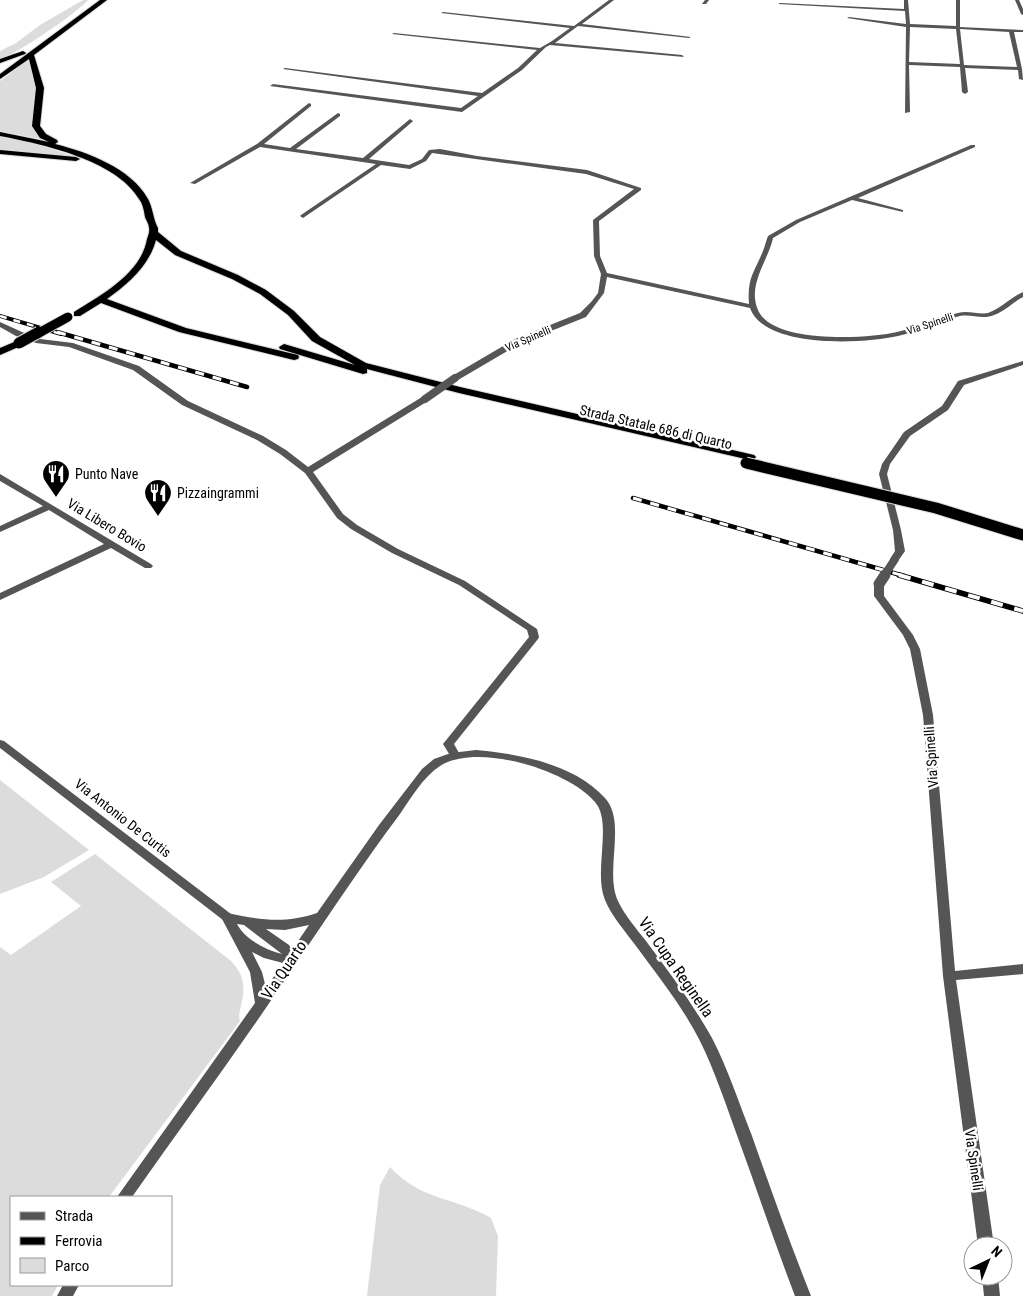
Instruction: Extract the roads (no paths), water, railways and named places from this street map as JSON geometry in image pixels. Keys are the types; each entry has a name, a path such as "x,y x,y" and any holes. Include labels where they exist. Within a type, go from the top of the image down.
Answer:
{"highway":[{"path":"0,77 27,53 96,0"},
{"path":"0,71 104,0"},
{"path":"0,61 27,53"},
{"path":"27,53 40,88 36,126 43,136 72,152"},
{"path":"0,134 30,139 72,152 99,163 126,180 141,195 149,211 151,224 154,228 154,234 147,253 100,297 73,315 0,352"},
{"path":"0,152 99,163"},
{"path":"131,269 147,229 151,224"},
{"path":"154,234 178,253 235,277 263,292 291,313 316,339 358,367"},
{"path":"135,258 158,251 178,253"},
{"path":"100,297 116,307 203,335 336,368 358,367"},
{"path":"73,315 97,308 116,307"},
{"name":"Strada Statale 686 di Quarto","path":"284,347 498,406 895,490 1023,526"},
{"name":"Strada Statale 686 di Quarto","path":"748,460 936,508 1023,535"}],"street":[{"path":"273,86 462,110 520,69 540,49 612,0"},
{"path":"906,0 908,26 906,112"},
{"path":"958,0 958,28 966,92"},
{"path":"1018,0 1023,14"},
{"path":"780,4 804,2 907,10"},
{"path":"803,11 804,2"},
{"path":"884,9 886,18"},
{"path":"443,13 689,37"},
{"path":"849,18 908,26"},
{"path":"867,27 878,23 1023,31"},
{"path":"1011,30 1022,79"},
{"path":"394,34 540,49"},
{"path":"549,44 682,56"},
{"path":"907,63 1020,69"},
{"path":"285,69 482,95"},
{"path":"193,183 259,145 309,106"},
{"path":"291,150 338,115"},
{"path":"363,161 410,122"},
{"path":"259,145 379,164 410,167 424,160 428,153 440,151 477,158 588,172 639,189 596,220 597,256 604,274 751,306 757,269 767,254 770,237 798,221 973,146"},
{"path":"303,216 379,164"},
{"path":"852,198 901,211"},
{"name":"Via Spinelli","path":"308,471 518,341 583,316 601,293 604,274"},
{"name":"Via Spinelli","path":"751,306 760,319 781,332 826,340 847,340 898,334 962,314 992,314 1007,302 1023,294"},
{"path":"0,324 19,334 39,341 70,345 136,368 185,402 260,438 308,471 340,516 354,527 395,551 462,583 513,615 534,631 534,636 448,744 455,755"},
{"name":"Via Spinelli","path":"985,1236 949,976 928,715 915,649 908,635 879,596 879,584 900,551 897,530 883,474 886,464 907,434 945,408 961,384 1023,363"},
{"name":"Via Libero Bovio","path":"0,477 148,566"},
{"path":"0,528 49,507"},
{"path":"0,597 111,544"},
{"name":"Via Antonio De Curtis","path":"0,743 227,918"},
{"name":"Via Cupa Reginella","path":"455,755 474,752 496,754 537,765 587,788 604,806 608,818 605,862 608,894 628,926 679,996 711,1052 803,1296"},
{"name":"Via Quarto","path":"125,1196 262,1004 320,916 419,780 437,763 455,755"},
{"path":"227,918 282,927 302,924 320,916"},
{"path":"227,918 256,972 262,1004"},
{"path":"248,922 285,948 292,960"},
{"path":"233,932 260,952 276,958 292,960"},
{"path":"949,976 1023,969"}],"railway":[{"path":"0,316 61,334"},
{"path":"57,332 247,387"},
{"path":"633,498 904,576"},
{"path":"899,575 1023,611"}],"place":[{"name":"Punto Nave","path":"56,498"},
{"name":"Pizzaingrammi","path":"158,517"}]}
